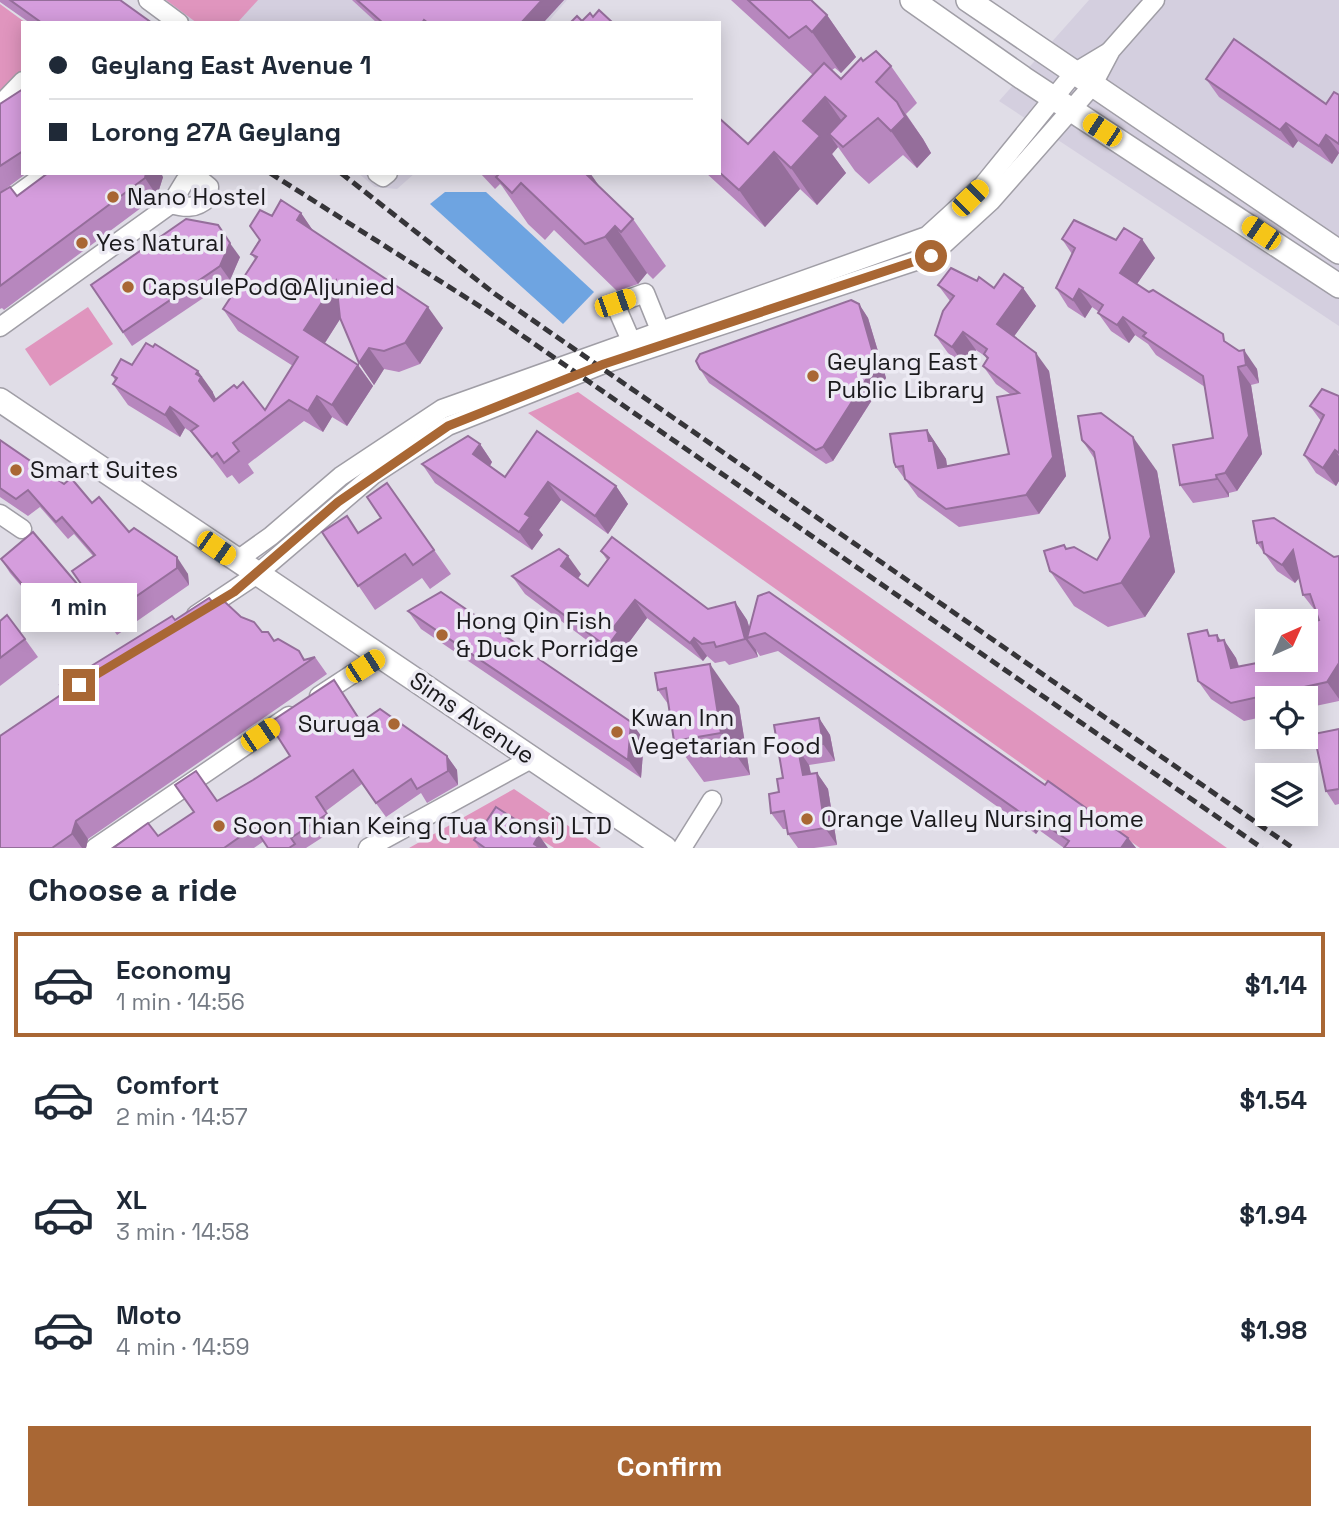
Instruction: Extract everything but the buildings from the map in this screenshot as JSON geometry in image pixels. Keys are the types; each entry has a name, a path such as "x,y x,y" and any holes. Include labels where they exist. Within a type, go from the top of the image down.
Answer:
{"main road":[{"path":"912,0 1061,103 1339,286"},
{"path":"968,0 1339,252"},
{"name":"Sims Avenue","path":"0,400 256,575 665,848"}],"street":[{"path":"148,0 176,21"},
{"path":"236,561 278,530 341,476 442,409 931,256 991,201 1061,103 1155,0"},
{"path":"0,105 21,83"},
{"path":"0,327 170,204 182,177 205,181 210,192 208,198 187,208 170,204"},
{"path":"0,207 40,178"},
{"path":"634,348 615,303 645,293 663,338"},
{"path":"179,625 256,575 338,502 448,426 634,348"},
{"path":"0,514 22,528"},
{"path":"95,848 170,794 380,656"},
{"path":"368,848 531,759"},
{"path":"682,848 712,800"}],"shaded area":[{"path":"137,0 567,0 549,21 165,21"},
{"path":"166,0 258,0 239,21 194,21"},
{"path":"1089,0 1339,0 1339,326 999,101"},
{"path":"0,4 23,21 21,21 21,81 0,97"},
{"path":"360,175 413,175 397,189 375,187"},
{"path":"88,307 113,344 50,386 25,349"},
{"path":"578,392 1227,848 1140,848 528,413"},
{"path":"514,789 601,848 554,848 505,816 481,848 409,848"}],"water":[{"path":"445,192 486,192 594,292 563,324 430,204"}],"railway":[{"path":"273,175 484,309 1262,848"},
{"path":"344,175 495,294 1293,848"}],"place":[{"name":"Nano Hostel","path":"113,197"},
{"name":"Yes Natural","path":"82,243"},
{"name":"CapsulePod@Aljunied","path":"128,287"},
{"name":"Geylang East Public Library","path":"813,376"},
{"name":"Smart Suites","path":"16,470"},
{"name":"Hong Qin Fish & Duck Porridge","path":"442,635"},
{"name":"Suruga","path":"394,724"},
{"name":"Kwan Inn Vegetarian Food","path":"617,732"},
{"name":"Orange Valley Nursing Home","path":"807,819"},
{"name":"Soon Thian Keing (Tua Konsi) LTD","path":"219,826"}],"route":[{"path":"79,685 234,592 338,502 373,475 448,426 604,364 931,256"}]}
